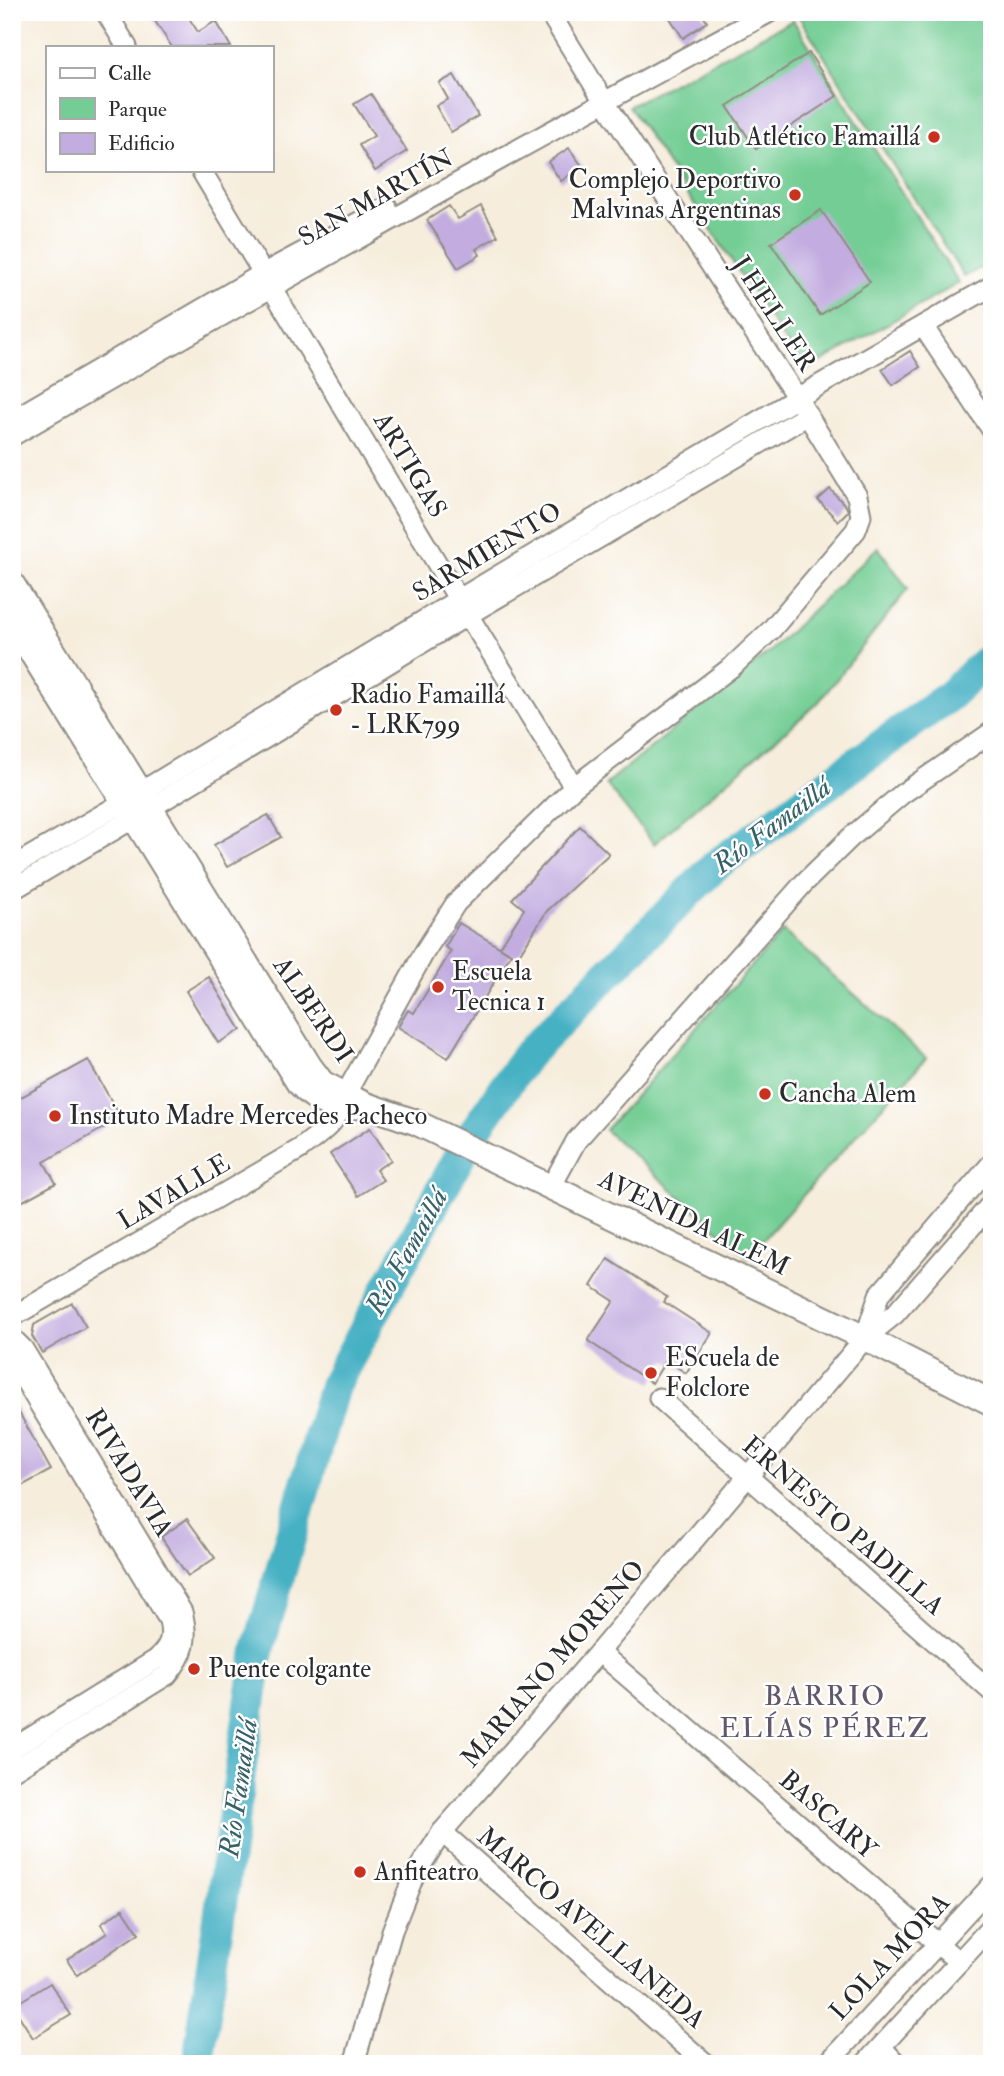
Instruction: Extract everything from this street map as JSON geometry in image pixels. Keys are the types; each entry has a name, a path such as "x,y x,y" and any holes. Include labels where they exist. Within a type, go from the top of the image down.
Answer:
{"street":[{"path":"106,12 126,46"},
{"name":"J HELLER","path":"549,12 601,97 808,415 857,496 861,516 856,530 788,612 742,657 574,787"},
{"name":"SAN MARTÍN","path":"12,420 601,97 748,12"},
{"name":"SAN MARTÍN","path":"601,97 770,12"},
{"name":"ARTIGAS","path":"202,172 574,787"},
{"name":"SAN MARTÍN","path":"12,436 268,280"},
{"name":"SARMIENTO","path":"12,890 137,805 463,607 797,398 992,286"},
{"path":"923,326 992,430"},
{"name":"SARMIENTO","path":"463,607 808,415"},
{"name":"ALBERDI","path":"12,584 137,805"},
{"name":"ALBERDI","path":"12,621 310,1067 322,1083 351,1102"},
{"path":"544,1184 576,1141 804,883 850,838 902,794 992,732"},
{"name":"LAVALLE","path":"12,1317 300,1149 333,1120 351,1102 425,951 456,903 574,787"},
{"name":"SARMIENTO","path":"12,867 137,805"},
{"name":"AVENIDA ALEM","path":"351,1102 415,1122 865,1338 992,1403"},
{"name":"MARIANO MORENO","path":"865,1338 879,1295 992,1163"},
{"name":"MARIANO MORENO","path":"355,2057 392,1931 413,1878 442,1832 600,1652 865,1338 895,1314 992,1203"},
{"name":"RIVADAVIA","path":"12,1338 23,1349 182,1612 186,1627 179,1641"},
{"name":"RIVADAVIA","path":"12,1359 179,1641"},
{"name":"ERNESTO PADILLA","path":"659,1398 992,1692"},
{"path":"12,1749 157,1658 179,1641 183,1653 167,1675 12,1771"},
{"name":"BASCARY","path":"600,1652 959,1962"},
{"name":"MARCO AVELLANEDA","path":"442,1832 706,2064"},
{"name":"LOLA MORA","path":"827,2064 992,1885"},
{"name":"LOLA MORA","path":"865,2064 992,1926"},
{"path":"881,2047 897,2064"},
{"path":"355,2057 373,2064"}],"green space":[{"name":"Club Atlético Famaillá","path":"796,12 992,12 992,262 964,277"},
{"name":"Complejo Deportivo Malvinas Argentinas","path":"793,20 959,283 805,371 629,106"},
{"path":"878,547 908,589 817,704 654,844 606,784 769,652"},
{"name":"Cancha Alem","path":"783,931 926,1058 748,1257 605,1130"}],"building":[{"path":"149,12 185,12 198,32 216,21 230,46 171,46"},
{"path":"666,12 701,12 707,22 683,38"},
{"path":"809,53 837,96 756,149 727,106"},
{"path":"454,75 478,116 451,132 436,106 448,99 439,83"},
{"path":"371,94 407,151 375,171 359,145 374,136 354,104"},
{"path":"569,148 582,166 561,181 548,162"},
{"path":"449,206 458,219 481,206 498,236 476,249 480,255 458,268 427,220"},
{"path":"821,210 870,282 820,315 771,243"},
{"path":"910,351 920,367 893,385 882,369"},
{"path":"830,489 848,511 838,521 818,500"},
{"path":"268,815 281,837 227,867 214,845"},
{"path":"580,826 609,854 547,911 517,958 500,947 524,909 512,899"},
{"path":"459,923 511,954 448,1058 398,1027 408,1010 414,1013 451,951 445,947"},
{"path":"209,977 241,1030 218,1043 186,991"},
{"path":"88,1060 121,1118 44,1162 56,1183 12,1207 12,1102"},
{"path":"370,1128 391,1160 376,1170 383,1180 358,1196 330,1154"},
{"path":"608,1259 667,1297 664,1302 712,1333 686,1373 666,1360 652,1383 588,1341 614,1301 591,1286"},
{"path":"72,1303 86,1327 42,1353 32,1336 34,1325"},
{"path":"12,1400 51,1470 18,1488 12,1478"},
{"path":"187,1519 215,1558 188,1576 161,1537"},
{"path":"123,1909 139,1933 77,1975 67,1960 107,1933 101,1924"},
{"path":"50,1983 71,2015 33,2038 13,2006"}],"waterway":[{"name":"Río Famaillá","path":"201,2064 200,2048 258,1650 334,1386 471,1136 527,1055 716,865 949,696 992,656"}],"place":[{"name":"Club Atlético Famaillá","path":"934,137"},
{"name":"Complejo Deportivo Malvinas Argentinas","path":"795,195"},
{"name":"Radio Famaillá - LRK799","path":"336,710"},
{"name":"Escuela Tecnica 1","path":"438,987"},
{"name":"Cancha Alem","path":"765,1094"},
{"name":"Instituto Madre Mercedes Pacheco","path":"55,1116"},
{"name":"EScuela de Folclore","path":"651,1373"},
{"name":"Puente colgante","path":"194,1669"},
{"name":"Anfiteatro","path":"360,1872"}],"district":[{"name":"BARRIO ELÍAS PÉREZ","path":"825,1712"}]}
